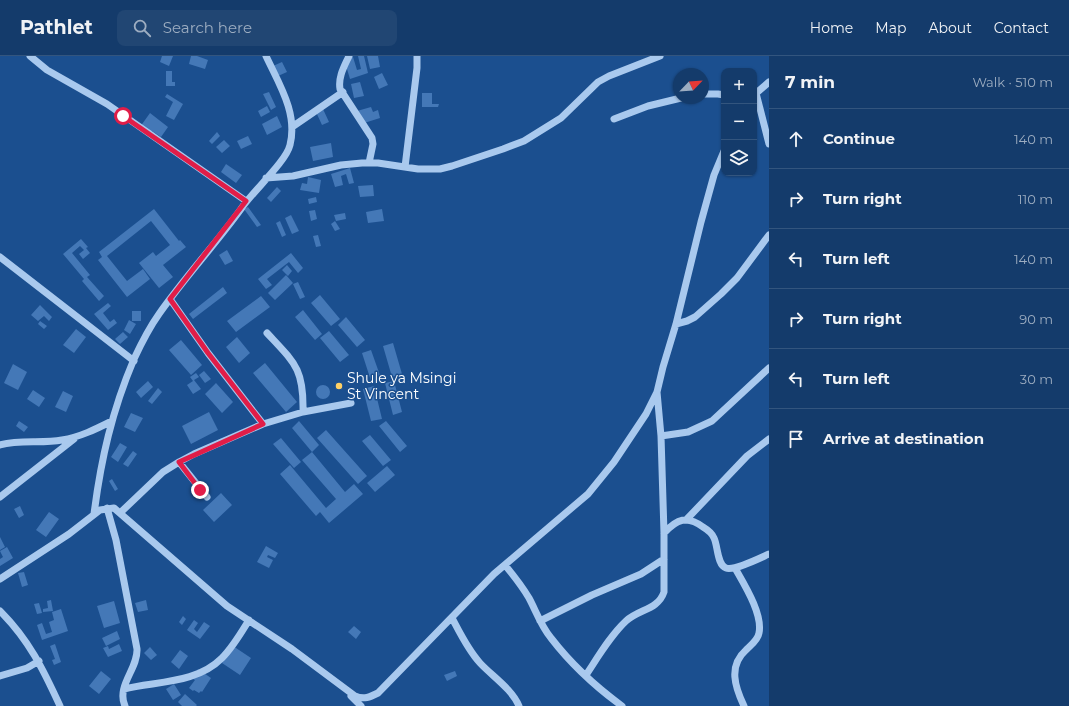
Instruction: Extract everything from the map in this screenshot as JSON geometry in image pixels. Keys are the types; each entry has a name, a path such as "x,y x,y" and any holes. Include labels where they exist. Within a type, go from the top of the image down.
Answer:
{"street":[{"path":"94,514 103,454 116,406 141,345 158,315 170,299 290,147 293,131 290,113 284,92 266,56"},
{"path":"349,56 340,76 339,83 343,92 372,138 373,144 369,163"},
{"path":"405,167 417,68 417,56"},
{"path":"266,178 293,176 341,165 369,163 418,169 440,169 524,141 562,118 598,82 609,76 660,56"},
{"path":"34,57 56,76 107,104 246,201"},
{"path":"757,92 769,82"},
{"path":"292,126 343,92"},
{"path":"709,94 721,94"},
{"path":"614,119 648,106 673,100"},
{"path":"757,101 769,144"},
{"path":"0,579 69,534 100,510 114,508 227,606 292,649 360,698 367,698 378,693 494,574 588,494 614,462 646,414 657,392 663,366 676,324 701,222 714,175 721,158"},
{"path":"676,324 695,317 721,294 737,278 769,235"},
{"path":"0,257 134,361"},
{"path":"170,299 208,353 263,424"},
{"path":"267,333 288,355 300,373 304,412"},
{"path":"661,436 688,432 712,421 769,368"},
{"path":"586,676 610,640 626,621 649,609 660,600 664,592 661,436 657,392"},
{"path":"120,513 163,472 179,462 263,424 304,412 351,403"},
{"path":"0,445 17,442 61,441 78,437 112,421"},
{"path":"0,497 78,437"},
{"path":"686,520 709,494 747,456 769,439"},
{"path":"179,462 207,497"},
{"path":"107,508 116,540 137,649 136,661 122,694 125,706"},
{"path":"664,533 677,522 686,520 697,523 713,536 722,566 729,569 769,554"},
{"path":"540,621 592,595 641,574 664,559"},
{"path":"505,565 521,585 551,638 586,676 622,706"},
{"path":"735,568 756,609 759,621 759,634 754,643 741,654 736,663 734,674 737,691 744,706"},
{"path":"0,611 24,638 39,661 60,706"},
{"path":"452,618 478,662 506,688 517,700 519,706"},
{"path":"124,689 140,685 176,681 211,666 221,659 229,650 249,620"},
{"path":"0,676 27,668 39,661"},
{"path":"342,686 361,706"}],"building":[{"path":"162,56 173,56 169,66 160,62"},
{"path":"191,56 197,56 208,60 205,69 189,64"},
{"path":"358,56 364,56 368,73 350,79 344,59 353,57 357,70 361,69"},
{"path":"367,56 378,56 380,67 370,69"},
{"path":"282,62 287,72 278,76 273,66"},
{"path":"166,71 172,71 172,82 175,82 175,86 166,86"},
{"path":"382,73 388,85 379,89 374,77"},
{"path":"360,82 364,96 354,98 351,84"},
{"path":"269,92 276,107 271,110 263,94"},
{"path":"422,93 432,93 432,104 439,104 438,107 422,107"},
{"path":"167,94 183,104 174,120 166,116 173,102 165,97"},
{"path":"267,106 270,112 261,117 258,111"},
{"path":"371,107 373,112 378,110 380,118 361,124 357,111"},
{"path":"323,109 329,122 322,125 316,112"},
{"path":"150,113 168,127 161,137 152,131 150,134 140,127"},
{"path":"277,116 282,127 267,135 262,124"},
{"path":"217,132 220,136 212,144 209,141"},
{"path":"248,136 252,144 241,149 237,141"},
{"path":"224,140 230,146 222,153 216,147"},
{"path":"331,143 333,157 313,161 310,147"},
{"path":"226,164 242,175 236,183 221,172"},
{"path":"350,168 354,183 349,184 346,174 341,176 343,185 335,187 331,174"},
{"path":"308,177 321,180 319,193 300,190 302,183 307,184"},
{"path":"373,185 374,196 360,197 358,186"},
{"path":"277,187 281,191 271,202 267,198"},
{"path":"316,197 317,202 309,204 308,199"},
{"path":"248,207 261,225 257,227 244,209"},
{"path":"154,209 179,241 180,240 186,247 163,265 173,277 159,288 139,263 153,252 156,256 170,245 151,221 107,256 127,281 143,269 150,279 127,297 98,260 102,257 99,252"},
{"path":"382,209 384,221 368,223 366,212"},
{"path":"315,210 317,219 311,221 309,211"},
{"path":"345,213 346,219 336,221 334,215"},
{"path":"291,215 299,231 292,234 285,218"},
{"path":"280,221 286,235 282,237 276,223"},
{"path":"335,221 340,229 335,231 331,224"},
{"path":"318,235 321,246 316,247 313,236"},
{"path":"81,239 88,247 86,248 90,253 83,259 79,254 84,250 80,246 72,253 90,275 87,277 104,296 99,301 82,281 84,279 63,254"},
{"path":"227,250 233,261 225,265 219,255"},
{"path":"291,253 303,268 298,273 289,262 267,279 272,285 266,289 258,279"},
{"path":"287,265 292,271 288,276 282,270"},
{"path":"286,275 293,283 275,300 268,293"},
{"path":"298,282 305,297 300,299 293,284"},
{"path":"223,287 227,293 193,319 189,314"},
{"path":"320,295 340,319 331,326 311,303"},
{"path":"261,296 270,307 236,332 227,321"},
{"path":"108,303 111,306 103,313 110,322 114,319 117,323 108,330 94,314"},
{"path":"40,305 52,317 49,321 44,316 38,321 31,315"},
{"path":"303,310 322,334 315,340 295,317"},
{"path":"132,311 141,311 141,321 132,321"},
{"path":"346,317 365,340 357,347 338,325"},
{"path":"129,320 136,324 130,334 124,330"},
{"path":"40,321 47,326 44,329 38,324"},
{"path":"76,329 86,337 74,353 63,345"},
{"path":"329,331 349,355 340,362 320,338"},
{"path":"123,332 128,337 120,344 115,339"},
{"path":"237,337 250,353 239,363 226,347"},
{"path":"181,340 202,365 191,375 169,350"},
{"path":"393,343 402,374 392,377 383,346"},
{"path":"371,350 382,381 372,384 362,353"},
{"path":"265,363 297,402 286,412 253,373"},
{"path":"13,364 27,372 18,390 4,383"},
{"path":"204,371 211,379 205,383 199,375"},
{"path":"196,373 199,377 194,380 201,389 193,394 187,385 193,381 190,377"},
{"path":"148,381 153,387 141,398 136,392"},
{"path":"394,381 402,412 393,415 385,383"},
{"path":"216,383 233,402 222,413 205,394"},
{"path":"320,385 326,385 330,389 330,395 326,399 320,399 316,395 316,389"},
{"path":"374,386 382,419 371,421 363,389"},
{"path":"158,388 162,392 152,404 148,401"},
{"path":"33,390 45,398 39,407 27,399"},
{"path":"63,391 73,396 66,412 55,407"},
{"path":"209,412 218,430 191,444 182,426"},
{"path":"131,413 143,418 135,432 124,427"},
{"path":"19,421 28,427 24,432 16,426"},
{"path":"299,421 319,445 312,452 292,428"},
{"path":"386,421 407,446 400,452 379,426"},
{"path":"326,430 367,476 358,484 317,438"},
{"path":"370,435 391,460 383,466 362,441"},
{"path":"281,438 301,462 294,468 273,444"},
{"path":"120,443 127,447 118,462 111,457"},
{"path":"133,451 137,454 128,467 123,464"},
{"path":"312,452 345,492 354,484 363,494 329,523 320,512 316,516 280,474 290,465 326,508 336,499 302,460"},
{"path":"387,466 395,475 375,492 367,483"},
{"path":"112,479 118,489 115,491 109,481"},
{"path":"221,493 232,505 214,522 203,510"},
{"path":"20,506 24,515 19,518 14,509"},
{"path":"49,512 59,519 46,537 36,530"},
{"path":"0,537 5,547 0,550"},
{"path":"266,546 278,553 275,558 268,555 267,557 273,560 269,568 257,562"},
{"path":"7,547 13,558 0,566 0,559 3,557 0,551"},
{"path":"24,572 28,585 22,587 18,573"},
{"path":"51,600 53,611 43,612 43,609 48,608 47,601"},
{"path":"146,600 148,610 138,612 135,603"},
{"path":"114,601 120,623 104,628 97,606"},
{"path":"39,603 42,613 37,614 34,604"},
{"path":"61,609 68,631 42,640 37,625 42,623 46,634 52,632 49,622 54,620 52,612"},
{"path":"183,616 186,619 182,625 179,622"},
{"path":"194,620 198,623 194,629 197,632 204,622 210,626 200,639 187,630"},
{"path":"354,626 361,632 356,639 348,632"},
{"path":"117,631 120,639 106,646 102,638"},
{"path":"55,644 61,662 54,665 52,660 55,659 50,646"},
{"path":"119,644 122,651 108,657 103,648 108,646 109,649"},
{"path":"233,646 251,658 240,675 222,663"},
{"path":"150,647 157,655 151,660 144,653"},
{"path":"180,650 188,656 179,669 171,662"},
{"path":"198,669 211,678 202,692 201,691 199,693 189,688 195,680 191,678"},
{"path":"101,671 111,679 99,694 89,686"},
{"path":"455,671 457,676 447,681 444,675"},
{"path":"174,684 181,695 173,700 166,689"},
{"path":"185,694 197,705 196,706 182,706 178,702"}],"place":[{"name":"Shule ya Msingi St Vincent","path":"339,386"}],"route":[{"path":"123,116 246,201 170,299 208,353 263,424 179,462 200,490"}]}
